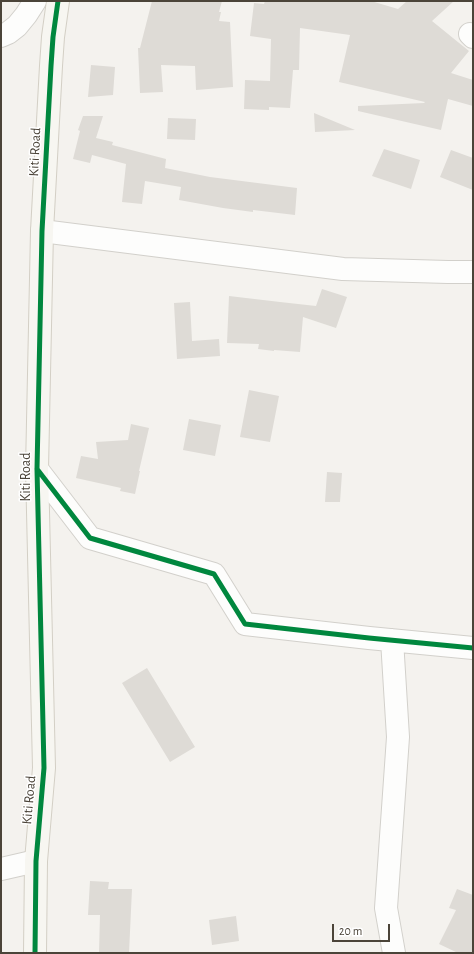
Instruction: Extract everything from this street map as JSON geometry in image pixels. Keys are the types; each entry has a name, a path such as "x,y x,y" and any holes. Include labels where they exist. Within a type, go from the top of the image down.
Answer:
{"street":[{"path":"1,36 17,26 35,1"},
{"name":"Kiti Road","path":"35,953 36,861 44,768 37,470 42,231 53,37 58,1"},
{"path":"42,231 343,269 473,272"},
{"path":"37,470 90,538 214,574 245,624 473,648"},
{"path":"392,640 398,737 386,908 394,953"},
{"path":"1,869 36,861"}],"building":[{"path":"152,1 222,1 219,12 221,12 219,21 230,22 233,87 196,90 195,66 161,65 163,92 140,93 138,48 140,48"},
{"path":"265,1 371,1 398,9 407,1 454,1 432,21 469,51 451,73 473,80 473,106 448,99 441,130 358,111 358,106 425,102 339,82 350,35 300,28 299,70 293,70 290,108 269,107 269,110 244,109 245,80 270,81 271,39 250,36 254,3 264,4"},
{"path":"91,65 115,67 113,95 88,97"},
{"path":"314,113 355,130 315,132"},
{"path":"83,116 103,116 96,138 113,142 112,145 166,159 165,168 210,177 297,188 295,215 253,210 253,212 179,200 181,187 145,181 142,204 122,202 126,164 92,155 90,163 73,159 80,131 78,130"},
{"path":"168,118 196,119 195,140 167,139"},
{"path":"384,149 420,160 411,189 372,176"},
{"path":"451,150 473,158 473,190 440,177"},
{"path":"322,289 347,297 336,328 303,317 300,352 258,349 259,344 227,343 229,296 316,306"},
{"path":"190,302 192,341 219,339 220,356 177,359 174,303"},
{"path":"249,390 279,396 270,442 240,437"},
{"path":"189,419 221,425 215,456 183,450"},
{"path":"131,424 149,428 135,494 120,491 121,488 76,478 81,456 98,459 96,442 128,440"},
{"path":"327,472 342,473 340,502 325,502"},
{"path":"147,668 195,747 170,762 122,683"},
{"path":"90,881 109,882 108,889 132,889 129,953 99,953 100,915 88,915"},
{"path":"457,889 473,895 473,953 458,953 439,944 456,910 449,908"},
{"path":"236,916 239,941 212,945 209,920"}],"cycle path":[{"path":"35,953 36,861 44,768 37,469 42,231 53,37 58,1"},
{"path":"37,469 90,538 214,574 245,624 473,648"}]}
